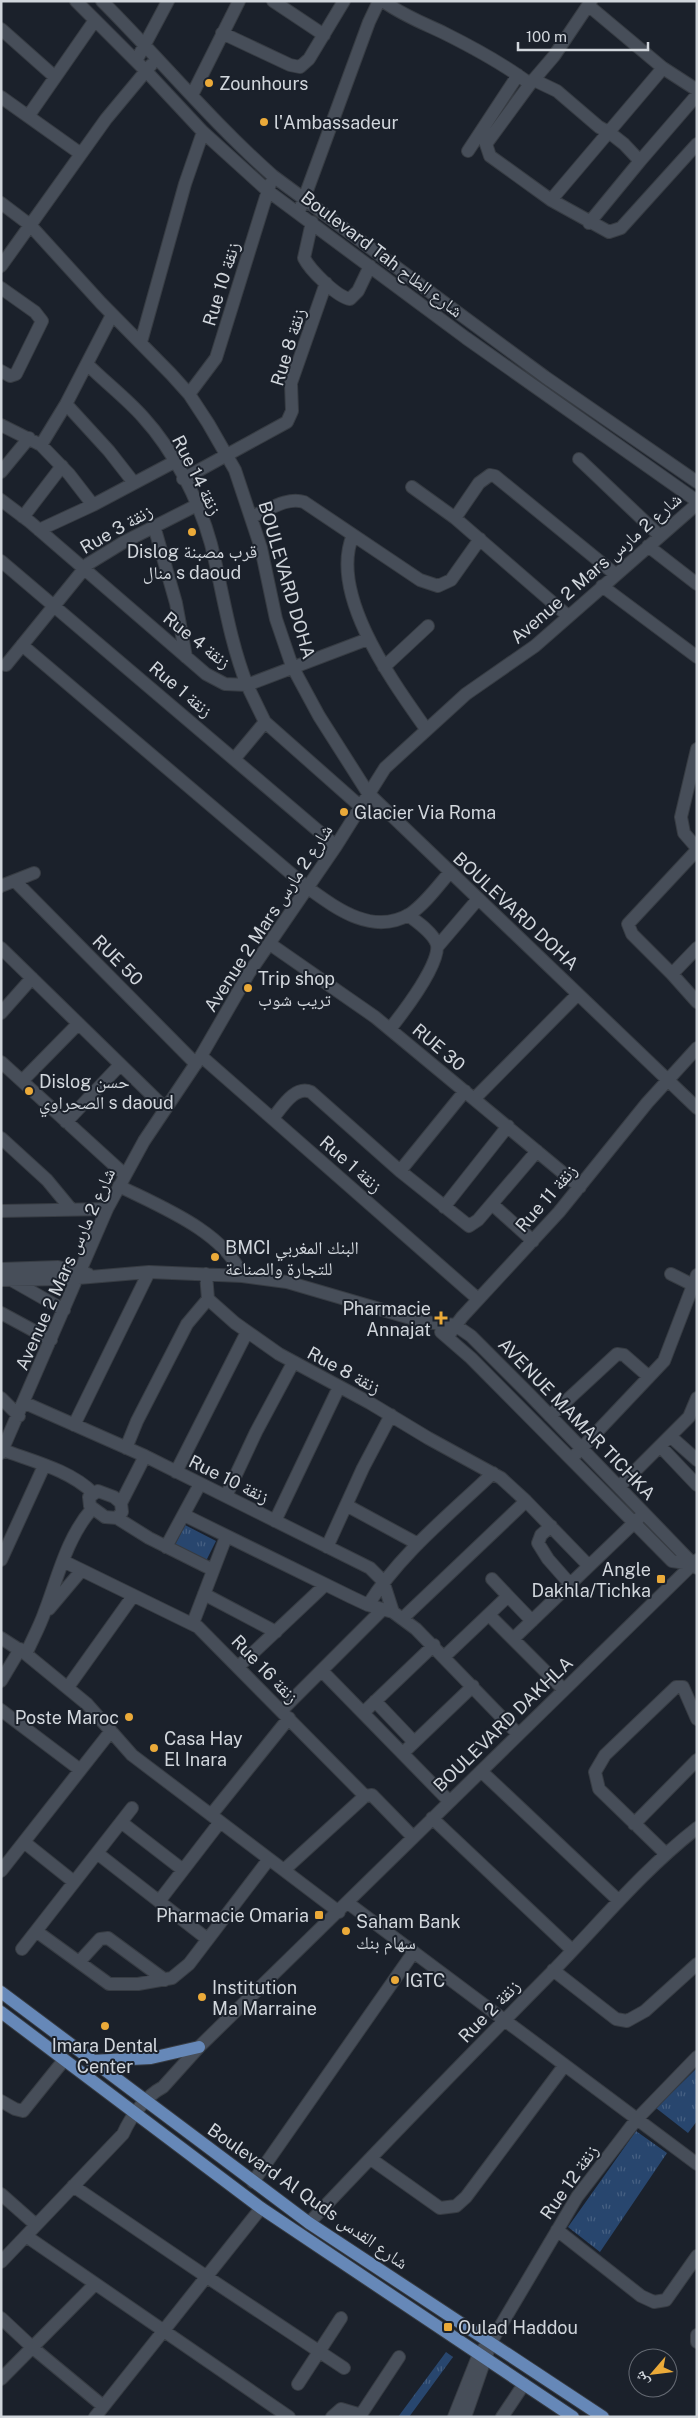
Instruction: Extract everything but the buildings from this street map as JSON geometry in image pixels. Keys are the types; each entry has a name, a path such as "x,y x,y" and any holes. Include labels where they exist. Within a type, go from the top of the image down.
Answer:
{"main road":[{"name":"Boulevard Al Quds شارع القدس","path":"1,1992 309,2223 603,2417"},
{"name":"Boulevard Al Quds شارع القدس","path":"1,2012 261,2208 573,2417"},
{"path":"91,2060 150,2058 199,2047"}],"street":[{"name":"Boulevard Tah شارع الطاح","path":"76,1 136,60 203,132 268,191 466,338 697,502"},
{"name":"Boulevard Tah شارع الطاح","path":"102,1 146,44 239,146 273,176 545,377 697,482"},
{"path":"136,60 168,1"},
{"path":"192,96 239,1"},
{"path":"273,1 324,35"},
{"path":"222,33 297,67 305,64 344,1"},
{"path":"298,213 365,31 379,1"},
{"path":"383,1 397,11 463,43 518,75 557,91 599,127 610,132 640,161"},
{"path":"697,90 663,68 590,4 554,56 532,82 486,144 490,156 551,200 589,223 609,232 621,228 697,144"},
{"path":"29,115 95,20"},
{"path":"1,29 55,77"},
{"path":"1,266 106,119 157,57"},
{"path":"551,200 663,68"},
{"path":"468,152 518,75"},
{"path":"589,223 697,95"},
{"path":"1,97 29,115 81,154"},
{"path":"141,342 183,191 203,132"},
{"name":"Rue 10 زنقة","path":"189,394 216,358 273,176"},
{"name":"BOULEVARD DOHA","path":"1,203 30,225 112,315 141,342 189,394 227,455 235,470 261,548 276,619 292,666 319,716 368,793 697,1108"},
{"path":"312,222 304,258 326,283 344,298 350,300 355,295 370,266"},
{"name":"Rue 8 زنقة","path":"183,478 284,425 289,419 292,411 292,382 326,283"},
{"path":"1,288 35,312 42,321 16,374 10,376 1,371"},
{"path":"41,445 66,404 112,315"},
{"name":"Rue 14 زنقة","path":"87,364 142,416 174,462 197,505 210,544 227,622 246,685"},
{"path":"66,404 109,451 134,483"},
{"path":"1,424 41,445 62,466 93,505"},
{"path":"1,472 28,438"},
{"path":"579,459 660,536"},
{"path":"39,530 93,505 174,462"},
{"path":"24,516 62,466"},
{"path":"455,518 479,483 490,475 495,476 616,574"},
{"path":"412,487 455,518 568,616"},
{"path":"251,518 297,499 420,580 438,586 451,580 480,539"},
{"name":"Rue 4 زنقة","path":"1,500 24,516 83,569 215,680 233,686 246,685"},
{"name":"Avenue 2 Mars شارع 2 مارس","path":"2,1451 64,1310 84,1275 107,1209 122,1180 165,1108 198,1060 249,973 310,889 368,793 390,762 480,683 530,650 697,502"},
{"name":"Rue 3 زنقة","path":"6,665 83,569 94,559 197,505"},
{"path":"154,526 176,603 186,657"},
{"path":"353,535 347,556 348,574 368,639 384,667 426,729"},
{"path":"648,546 697,584"},
{"name":"Rue 1 زنقة","path":"1,561 336,846"},
{"path":"602,586 697,657"},
{"path":"384,667 428,626"},
{"path":"360,807 265,722 246,685 292,666 368,639"},
{"path":"22,645 310,889 362,920 381,921 408,914 450,872"},
{"path":"234,758 265,722"},
{"path":"697,749 695,765 681,817 684,833 697,849 628,924 632,934 697,1002"},
{"path":"1,886 34,873"},
{"name":"RUE 50","path":"15,881 198,1060"},
{"path":"390,1029 426,977 435,959 438,946 478,900"},
{"path":"408,914 435,939 438,946"},
{"name":"RUE 30","path":"270,944 348,997 390,1029 580,1187"},
{"path":"1,948 165,1108"},
{"path":"672,974 697,948"},
{"path":"1,1013 32,978"},
{"path":"400,1171 469,1095 578,994"},
{"path":"22,1081 78,1024"},
{"path":"668,1080 697,1048"},
{"name":"Rue 1 زنقة","path":"198,1060 273,1118 478,1299"},
{"path":"1,1062 66,1122 122,1180 212,1239 231,1256 242,1276"},
{"path":"66,1122 120,1065"},
{"name":"Rue 11 زنقة","path":"448,1336 455,1324 533,1241 580,1187 668,1080"},
{"path":"273,1118 297,1092 308,1090 400,1171 464,1223 471,1225 492,1204 537,1151"},
{"path":"444,1207 508,1126"},
{"path":"1,1138 51,1184 72,1209"},
{"path":"492,1204 533,1241"},
{"path":"1,1211 107,1209"},
{"path":"1,1269 58,1267 84,1275"},
{"path":"74,1425 149,1272"},
{"name":"AVENUE MAMAR TICHKA","path":"84,1275 149,1272 242,1276 296,1284 424,1322 455,1324 475,1340 696,1564"},
{"path":"126,1448 137,1421 183,1332 195,1312 208,1299 206,1274"},
{"path":"570,1460 664,1361 695,1280 671,1274"},
{"path":"6,1280 84,1275"},
{"path":"6,1280 64,1310"},
{"name":"Rue 8 زنقة","path":"208,1299 247,1332 293,1363 391,1415 428,1438 493,1473 526,1501 589,1566"},
{"path":"1,1314 51,1340"},
{"name":"AVENUE MAMAR TICHKA","path":"424,1322 448,1336 672,1561 696,1564"},
{"path":"176,1472 247,1332"},
{"path":"550,1416 617,1354 624,1354 648,1376"},
{"path":"226,1496 256,1432 293,1363"},
{"path":"275,1521 339,1387"},
{"path":"1,1398 18,1416"},
{"path":"619,1487 689,1417 697,1398"},
{"name":"Rue 10 زنقة","path":"24,1403 145,1456 226,1496 370,1568 383,1581"},
{"path":"327,1547 391,1415"},
{"path":"670,1436 697,1461 685,1474"},
{"path":"660,1446 697,1485"},
{"path":"2,1451 44,1466 76,1480 92,1493 103,1492 121,1503"},
{"path":"117,1518 122,1512 121,1503 145,1456"},
{"path":"1,1560 44,1466"},
{"path":"368,1605 383,1581 418,1544 493,1473"},
{"path":"166,1547 200,1484"},
{"path":"92,1493 88,1500 92,1509 105,1517 117,1518 166,1547 213,1570"},
{"path":"160,1900 184,1870 285,1714 322,1671 393,1614 526,1501"},
{"path":"346,1505 418,1544"},
{"path":"1,1681 23,1652 45,1612 63,1561 81,1522 92,1509"},
{"path":"513,1639 644,1513"},
{"path":"184,1514 226,1537 325,1585 368,1605 393,1614 434,1645 518,1734"},
{"path":"551,1526 541,1535 538,1543 545,1556 570,1584"},
{"path":"193,1623 226,1537"},
{"name":"Rue 16 زنقة","path":"63,1561 193,1623 365,1796 372,1795 413,1837"},
{"name":"BOULEVARD DAKHLA","path":"4,2255 26,2236 123,2134 199,2047 449,1801 696,1564"},
{"path":"45,1612 81,1571"},
{"path":"492,1579 532,1621"},
{"path":"383,1581 393,1614"},
{"path":"238,1667 325,1585"},
{"name":"Rue 16 زنقة","path":"204,1594 276,1632"},
{"path":"68,1687 133,1596"},
{"path":"445,1656 508,1596"},
{"path":"489,1615 564,1690"},
{"path":"1,1638 23,1652 68,1687 94,1710 132,1755 216,1819 284,1870 413,1953 697,2164"},
{"path":"364,1712 434,1645"},
{"path":"322,1671 449,1801"},
{"path":"403,1753 473,1686"},
{"path":"665,1853 599,1789 595,1772 600,1760 676,1687 683,1687 697,1719"},
{"path":"375,1701 414,1742"},
{"path":"3,1716 79,1770"},
{"path":"1,1871 111,1730"},
{"path":"634,1824 697,1760"},
{"path":"481,1770 618,1900"},
{"path":"284,1870 365,1796"},
{"path":"22,1950 132,1808"},
{"path":"432,1818 572,1950"},
{"path":"121,1822 184,1870"},
{"name":"Rue 2 زنقة","path":"309,2223 503,2020 554,1970 618,1900 665,1853 697,1828"},
{"path":"24,1842 74,1882"},
{"path":"97,1853 160,1900 206,1938"},
{"path":"36,1931 109,1984 138,1984 165,1980 180,1973 269,1859"},
{"path":"79,1962 100,1940 108,1938 165,1980"},
{"path":"253,2182 413,1953"},
{"path":"554,1970 616,2019 627,2021 645,2010 697,1964"},
{"name":"Rue 12 زنقة","path":"483,2357 577,2197 636,2120 697,2057"},
{"path":"1,2100 15,2109 23,2110 64,2060"},
{"path":"371,2159 440,2208 456,2206 466,2197 564,2066"},
{"path":"74,2186 207,2278 344,2368"},
{"path":"1,2194 36,2225"},
{"path":"95,2417 261,2208"},
{"path":"557,2230 640,2296 654,2302 666,2300 697,2256"},
{"path":"26,2236 289,2417"},
{"path":"1,2379 95,2284"},
{"path":"1,2318 33,2348 103,2406"},
{"path":"298,2384 341,2318"},
{"path":"697,2335 697,2342"},
{"path":"332,2417 340,2409 358,2414 362,2413 399,2357"},
{"path":"454,2417 483,2357"},
{"path":"465,2417 483,2357"},
{"path":"502,2417 524,2384"}],"green space":[{"path":"185,1525 216,1541 206,1561 175,1545"},
{"path":"697,2068 697,2121 688,2133 656,2108"},
{"path":"636,2131 667,2153 600,2252 568,2227"},
{"path":"446,2352 453,2357 409,2417 398,2417"}],"place":[{"name":"Zounhours","path":"209,83"},
{"name":"l'Ambassadeur","path":"264,122"},
{"name":"Dislog قرب مصبنة منال s daoud","path":"192,532"},
{"name":"Glacier Via Roma","path":"344,812"},
{"name":"Trip shop تريب شوب","path":"248,988"},
{"name":"Dislog حسن الصحراوي s daoud","path":"29,1091"},
{"name":"BMCI البنك المغربي للتجارة والصناعة","path":"215,1257"},
{"name":"Pharmacie Annajat","path":"441,1318"},
{"name":"Angle Dakhla/Tichka","path":"661,1579"},
{"name":"Poste Maroc","path":"129,1717"},
{"name":"Casa Hay El Inara","path":"154,1748"},
{"name":"Pharmacie Omaria","path":"319,1915"},
{"name":"Saham Bank سهام بنك","path":"346,1931"},
{"name":"IGTC","path":"395,1980"},
{"name":"Institution Ma Marraine","path":"202,1997"},
{"name":"Imara Dental Center","path":"105,2026"},
{"name":"Oulad Haddou","path":"448,2327"}]}
